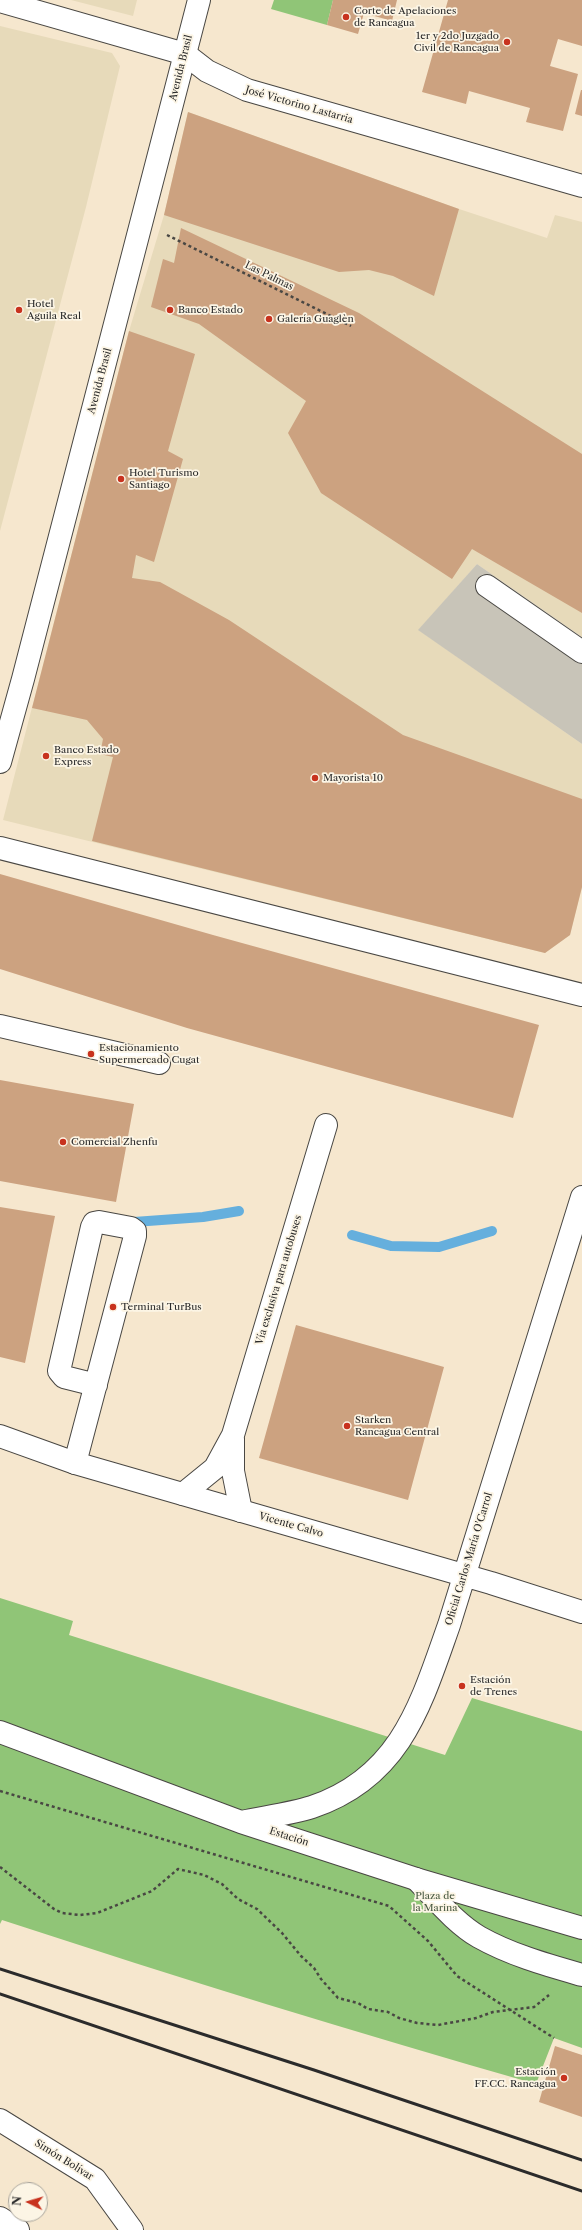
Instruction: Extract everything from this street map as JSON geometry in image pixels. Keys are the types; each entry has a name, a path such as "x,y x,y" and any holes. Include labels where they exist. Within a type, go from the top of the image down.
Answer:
{"main road":[{"name":"Avenida Brasil","path":"0,762 199,0"},
{"name":"José Victorino Lastarria","path":"0,1 185,54 207,71 247,90 582,186"},
{"path":"487,586 582,652"},
{"path":"0,848 582,995"},
{"path":"0,1026 160,1063"},
{"name":"Vía exclusiva para autobuses","path":"183,1494 215,1468 233,1435 326,1125"},
{"name":"Oficial Carlos María O'Carrol","path":"240,1822 312,1807 344,1793 380,1766 408,1730 429,1680 464,1576 582,1197"},
{"path":"75,1463 96,1385 135,1236 135,1231 131,1228 99,1222 94,1223 92,1227 59,1371 64,1377 96,1385"},
{"name":"Vía exclusiva para autobuses","path":"233,1435 233,1471 241,1511"},
{"name":"Vicente Calvo","path":"0,1436 75,1463 464,1576 582,1612"},
{"name":"Estación","path":"0,1732 240,1822 416,1879 582,1928"},
{"path":"416,1879 452,1915 478,1936 536,1962 582,1975"},
{"name":"Simón Bolívar","path":"0,2120 95,2179 132,2230"},
{"path":"0,2218 18,2230"}],"path":[{"name":"Las Palmas","path":"179,240 351,326"},
{"path":"0,1791 389,1906 428,1941 457,1976 554,2038"},
{"path":"0,1867 54,1909 62,1913 80,1915 97,1913 152,1891 178,1869 204,1875 222,1884 238,1899 257,1909 282,1933 301,1956 314,1968 320,1980 338,1998 358,2003 368,2009 388,2012 399,2018 438,2025 476,2018 493,2012 534,2007 549,1996 560,1969"}],"shaded area":[{"path":"71,0 137,0 133,16"},
{"path":"0,26 112,53 120,66 86,207 0,531"},
{"path":"188,112 459,209 547,238 555,215 582,222 582,637 477,564 419,630 582,744 582,887 570,935 545,953 3,820 129,331 164,215"},
{"path":"477,564 582,637 582,744 418,630"}],"green space":[{"path":"274,0 333,0 327,25 271,9"},
{"name":"Plaza de la Marina","path":"0,1598 73,1621 69,1635 445,1755 472,1698 582,1731 582,2048 554,2038 536,2084 268,2005 2,1920 0,1924"}],"building":[{"name":"Corte de Apelaciones de Rancagua","path":"333,0 397,0 392,21 364,13 358,34 327,25"},
{"path":"448,0 582,0 582,46 558,39 550,66 578,74 563,131 526,122 530,108 469,91 466,104 422,92"},
{"path":"582,90 582,116 575,114"},
{"path":"188,112 459,209 434,296 393,276 369,270 339,272 164,215"},
{"path":"181,228 359,313 582,454 582,613 472,549 452,579 321,493 288,433 306,401 199,324 151,307 163,259 174,263"},
{"name":"Mayorista 10","path":"129,331 195,354 168,451 183,459 154,562 136,555 132,578 160,582 229,620 403,735 582,799 582,887 570,935 545,953 92,841 113,757 100,754 103,739 87,720 32,708"},
{"path":"0,874 213,935 539,1025 513,1118 187,1028 0,969"},
{"name":"Comercial Zhenfu","path":"0,1080 134,1104 116,1202 0,1181"},
{"path":"0,1207 55,1216 25,1363 0,1357"},
{"path":"296,1325 444,1367 408,1500 259,1458"},
{"name":"Estación FF.CC. Rancagua","path":"555,2046 582,2055 582,2117 539,2102"}],"waterway":[{"path":"134,1222 203,1217 239,1211"},
{"path":"352,1235 391,1246 439,1247 492,1231"}],"railway":[{"path":"0,1969 314,2070 582,2160"},
{"path":"0,1994 582,2191"}],"place":[{"name":"Corte de Apelaciones de Rancagua","path":"346,17"},
{"name":"1er y 2do Juzgado Civil de Rancagua","path":"507,42"},
{"name":"Hotel Aguila Real","path":"19,310"},
{"name":"Banco Estado","path":"170,310"},
{"name":"Galería Guaglèn","path":"269,319"},
{"name":"Hotel Turismo Santiago","path":"121,479"},
{"name":"Banco Estado Express","path":"46,756"},
{"name":"Mayorista 10","path":"315,778"},
{"name":"Estacionamiento Supermercado Cugat","path":"91,1054"},
{"name":"Comercial Zhenfu","path":"63,1142"},
{"name":"Terminal TurBus","path":"113,1307"},
{"name":"Starken Rancagua Central","path":"347,1426"},
{"name":"Estación de Trenes","path":"462,1686"},
{"name":"Estación FF.CC. Rancagua","path":"564,2078"}]}
